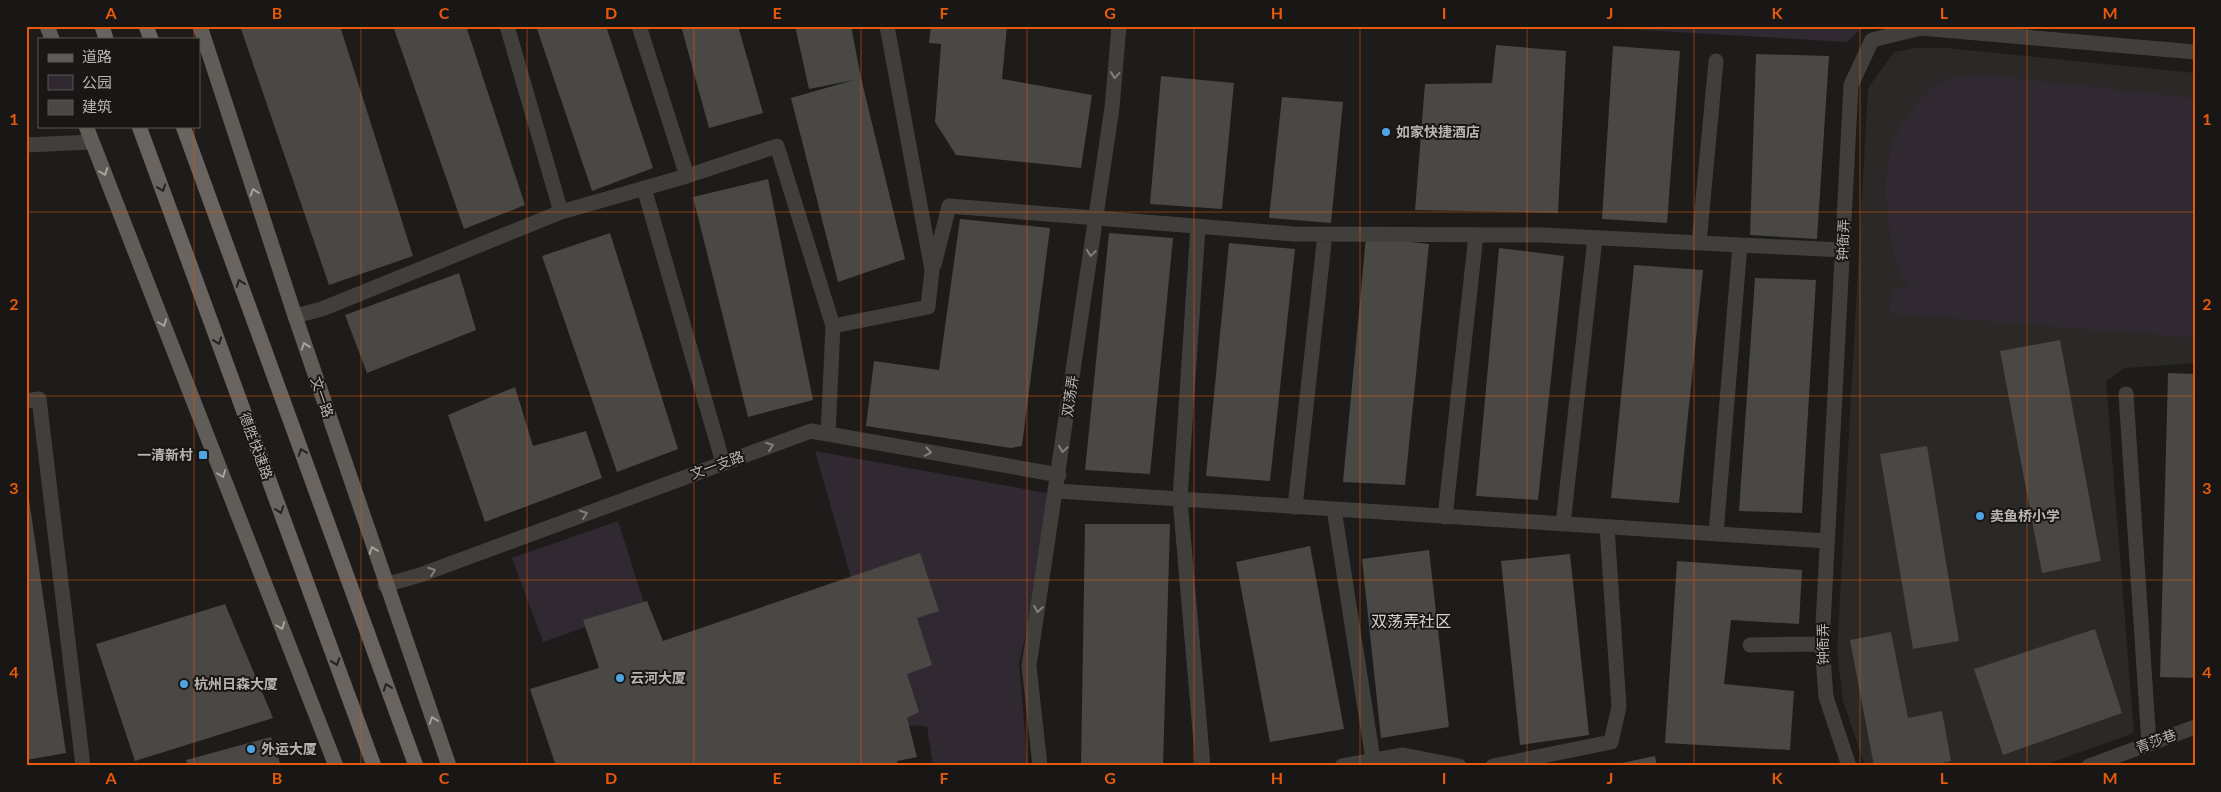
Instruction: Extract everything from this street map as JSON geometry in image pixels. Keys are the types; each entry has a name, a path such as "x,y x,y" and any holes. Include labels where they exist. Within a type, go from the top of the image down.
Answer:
{"highway":[{"path":"102,26 106,38"},
{"path":"146,26 151,38"},
{"name":"德胜快速路","path":"140,128 374,766"},
{"path":"184,128 416,766"}],"main road":[{"path":"47,26 52,38"},
{"name":"文一路","path":"200,26 385,585 449,766"},
{"path":"87,128 336,766"}],"street":[{"path":"507,26 561,212"},
{"path":"639,26 687,176"},
{"path":"887,26 932,270"},
{"name":"双荡弄","path":"1040,766 1029,666 1057,491 1112,108 1119,26"},
{"name":"钟衙弄","path":"1849,766 1826,697 1822,644 1850,84 1872,40 1921,28 2195,52"},
{"path":"1699,243 1716,61"},
{"path":"26,145 92,142"},
{"path":"295,316 322,309 561,212 687,176 777,146 833,326 828,434"},
{"path":"644,188 723,463"},
{"path":"833,326 928,307 932,270 949,206 1096,219 1325,234 1595,238 1842,250"},
{"path":"1198,226 1180,499 1203,766"},
{"path":"1296,507 1325,234"},
{"path":"1445,516 1476,235"},
{"path":"1563,524 1595,238"},
{"path":"1716,534 1740,245"},
{"path":"2126,394 2149,744"},
{"path":"26,401 39,399 83,766"},
{"name":"文一支路","path":"385,585 420,575 811,431 1059,476"},
{"path":"1057,491 1827,541"},
{"path":"1334,509 1374,763"},
{"path":"1493,766 1611,742 1619,707 1607,527"},
{"path":"1750,645 1822,644"},
{"name":"青莎巷","path":"2089,766 2195,727"},
{"path":"1342,766 1374,763 1403,755 1459,766"}],"shaded area":[{"name":"卖鱼桥小学","path":"1916,48 1946,48 2195,73 2195,363 2125,368 2106,381 2134,733 2042,766 1865,766 1843,701 1837,651 1868,88 1894,52"}],"green space":[{"path":"1572,26 1864,26 1847,42"},
{"path":"1978,74 2195,98 2195,338 1889,313 1892,289 1909,288 1896,258 1888,220 1886,181 1893,141 1908,116 1932,88 1948,80"},
{"path":"815,451 1058,495 1019,664 1028,766 933,766 927,726 893,725"},
{"path":"618,521 645,606 543,642 512,558"}],"building":[{"path":"240,26 340,26 413,256 329,285"},
{"path":"393,26 466,26 525,205 464,229"},
{"path":"536,26 606,26 653,168 592,191"},
{"path":"681,26 738,26 763,113 709,128"},
{"path":"795,26 851,26 861,78 905,259 838,282 791,98 854,80 809,89"},
{"path":"931,26 1007,26 1002,79 1092,95 1081,168 956,155 935,122 941,44 929,43"},
{"path":"1496,45 1566,51 1558,213 1415,210 1425,84 1492,83"},
{"path":"1613,46 1680,51 1667,223 1602,219"},
{"path":"1756,54 1829,56 1817,239 1750,235"},
{"path":"1161,76 1234,83 1222,209 1150,204"},
{"path":"1282,97 1343,102 1331,223 1269,218"},
{"path":"768,179 813,400 748,417 693,197"},
{"path":"960,219 1050,228 1022,446 1011,448 866,426 874,361 939,370"},
{"path":"610,233 678,449 617,472 542,256"},
{"path":"1109,233 1173,238 1150,474 1085,470"},
{"path":"1366,237 1429,244 1405,485 1343,482"},
{"path":"1229,243 1295,249 1270,481 1206,476"},
{"path":"1499,248 1564,256 1538,500 1476,496"},
{"path":"1634,265 1703,270 1679,503 1611,498"},
{"path":"459,273 476,330 367,373 345,315"},
{"path":"1755,278 1816,280 1802,513 1739,511"},
{"path":"2060,340 2101,561 2042,573 2000,351"},
{"path":"2168,373 2195,374 2195,678 2160,677"},
{"path":"515,387 533,446 586,431 602,478 485,522 448,415"},
{"path":"1927,446 1959,641 1913,649 1880,454"},
{"path":"26,479 66,753 26,760"},
{"path":"1085,524 1170,524 1163,766 1081,766"},
{"path":"1310,546 1344,729 1270,742 1236,562"},
{"path":"1429,550 1449,727 1381,738 1362,559"},
{"path":"920,553 939,611 917,618 932,665 907,674 919,712 907,718 917,757 897,761 898,766 556,766 530,689 599,668 583,620 647,601 663,641"},
{"path":"1570,554 1589,735 1520,745 1501,561"},
{"path":"1677,561 1802,570 1799,624 1731,620 1724,684 1794,691 1790,750 1665,743"},
{"name":"杭州日森大厦","path":"225,604 273,718 135,761 96,644"},
{"path":"2095,629 2122,713 2003,755 1974,669"},
{"path":"1891,632 1908,718 1942,711 1951,761 1930,766 1874,766 1850,640"},
{"name":"外运大厦","path":"271,737 281,766 188,766 186,760"},
{"path":"1655,756 1657,766 1612,766 1612,765"}],"place":[{"name":"如家快捷酒店","path":"1386,132"},
{"name":"一清新村","path":"203,455"},
{"name":"卖鱼桥小学","path":"1980,516"},
{"name":"云河大厦","path":"620,678"},
{"name":"杭州日森大厦","path":"184,684"},
{"name":"外运大厦","path":"251,749"}],"district":[{"name":"双荡弄社区","path":"1411,621"}]}
